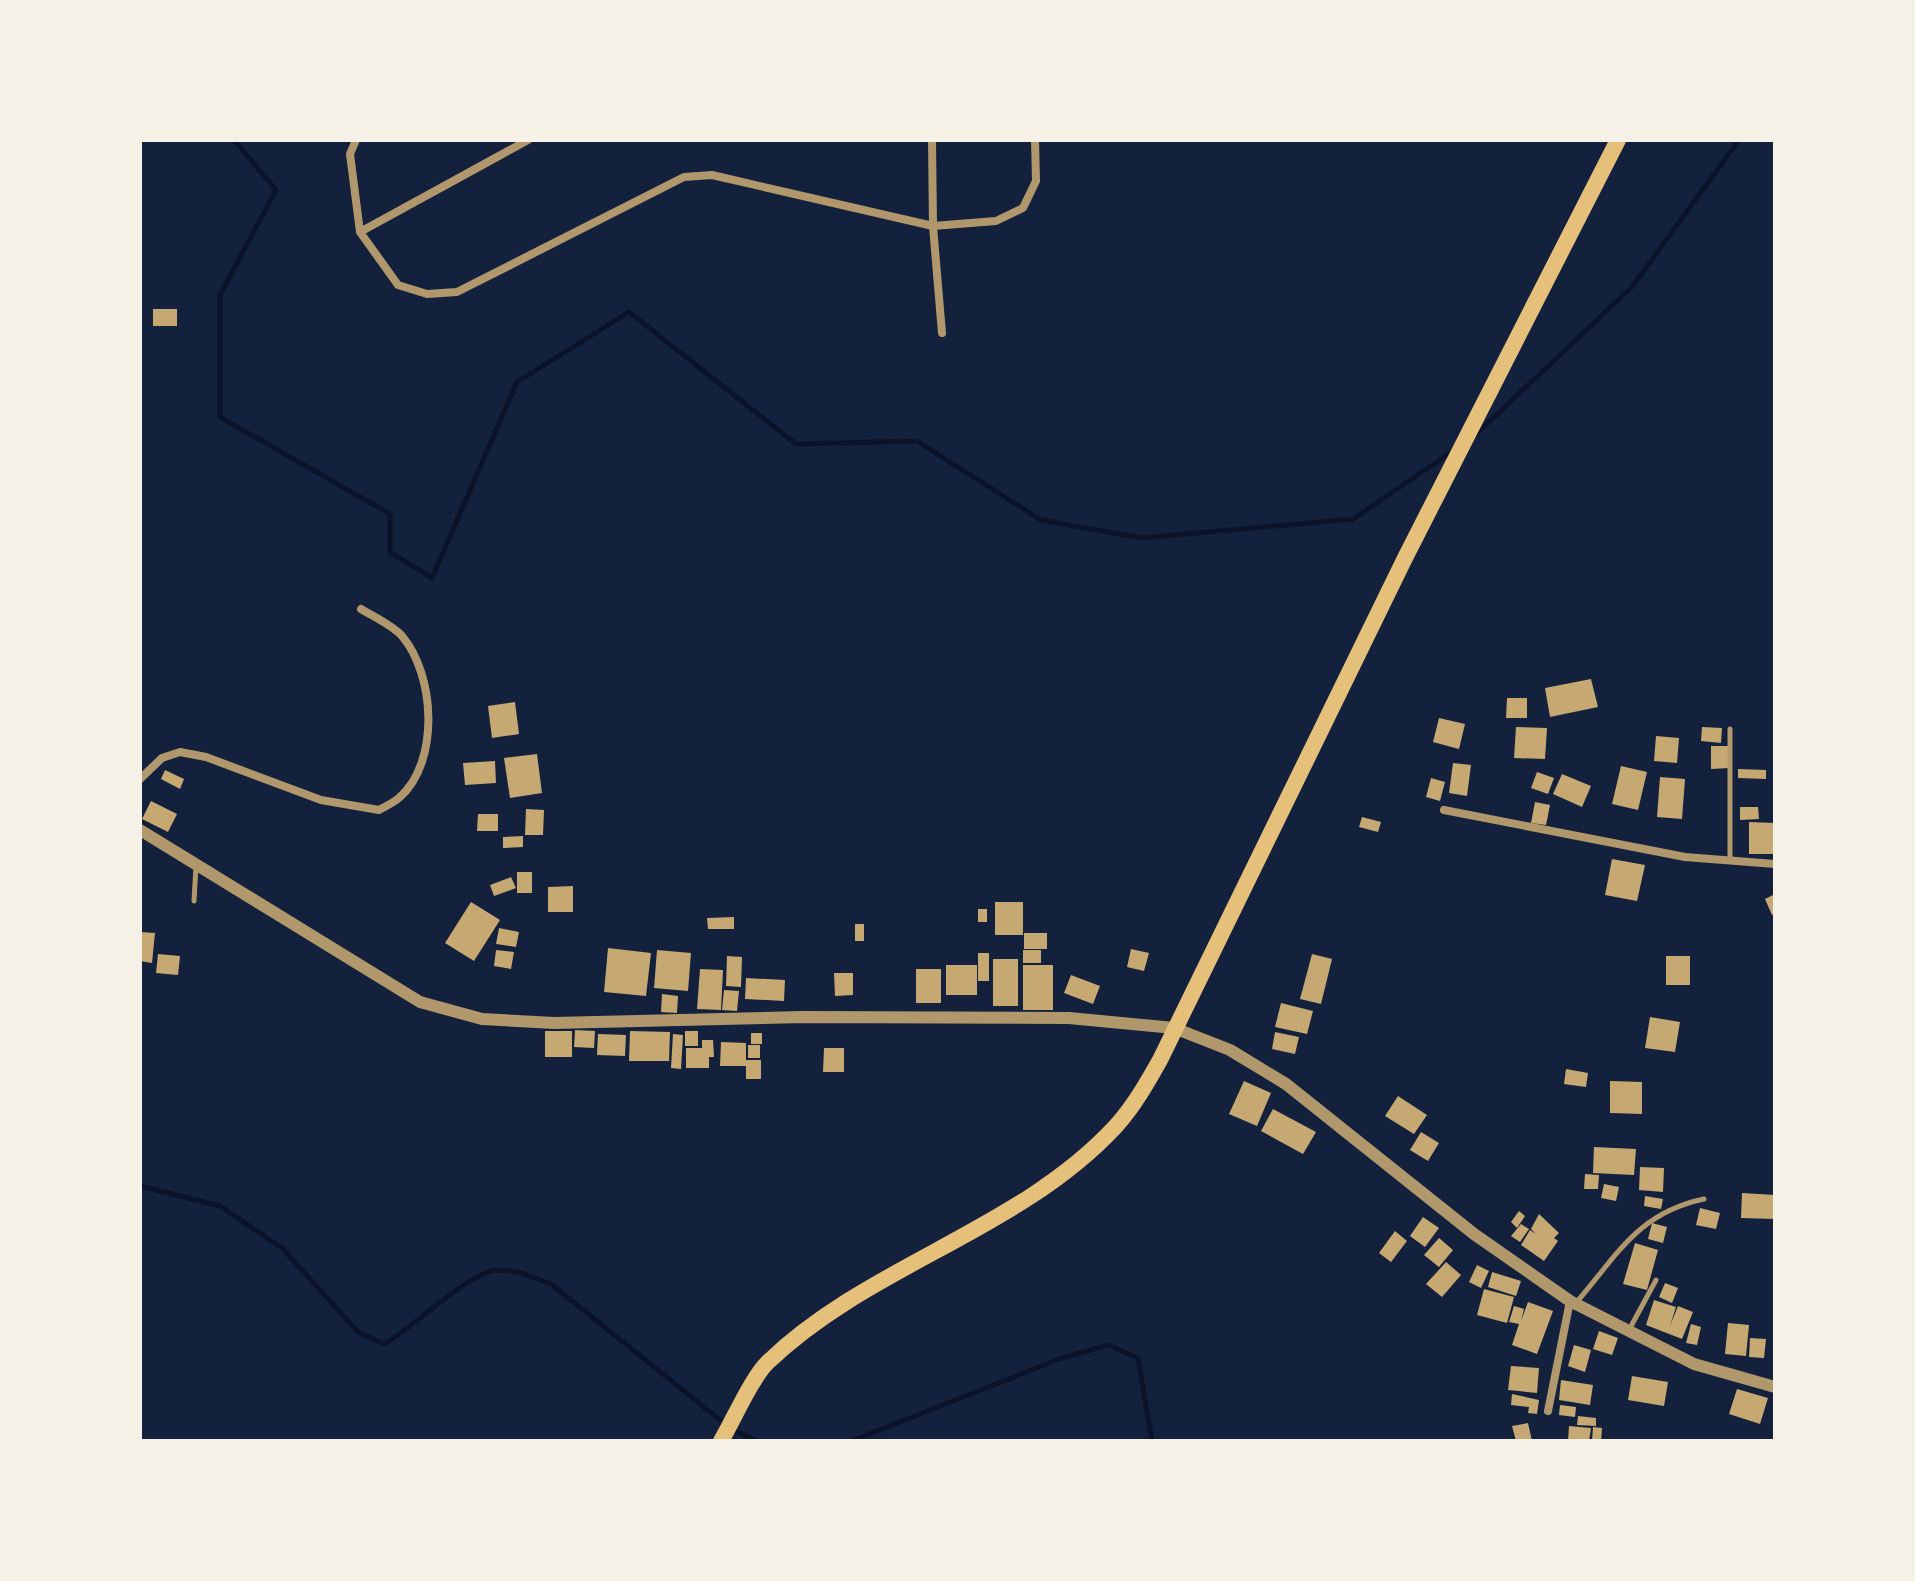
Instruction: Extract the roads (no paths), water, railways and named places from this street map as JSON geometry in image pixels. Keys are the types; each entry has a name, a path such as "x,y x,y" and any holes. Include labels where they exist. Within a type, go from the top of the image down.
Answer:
{"main road":[{"path":"721,1441 765,1364 811,1326 1023,1202 1087,1153 1116,1126 1140,1094 1405,558 1618,140"}],"street":[{"path":"356,140 350,154 360,232 398,285 427,294 457,292 684,177 712,175 933,226 996,221 1023,208 1036,181 1035,140"},
{"path":"360,232 528,140"},
{"path":"932,140 933,226 942,333"},
{"path":"140,779 162,758 180,752 206,757 321,800 379,810 400,798 414,780 426,750 429,702 418,659 400,634 361,609"},
{"path":"1444,810 1685,857 1775,864"},
{"path":"140,830 420,1002 482,1019 554,1023 803,1017 1069,1018 1174,1028 1230,1050 1286,1084 1474,1234 1573,1302 1694,1364 1775,1387"},
{"path":"1548,1411 1573,1302"}],"lane":[{"path":"1730,729 1730,860"},
{"path":"194,901 196,865"},
{"path":"1573,1302 1646,1222 1670,1209 1704,1199"},
{"path":"1628,1331 1656,1280"}],"waterway":[{"path":"234,140 276,190 220,295 220,417 390,514 390,552 432,578 517,382 629,312 796,444 917,441 1041,520 1141,538 1353,519 1453,451"},
{"path":"1474,436 1632,287 1739,140"},
{"path":"140,1186 220,1206 282,1248 358,1332 384,1344 457,1290 486,1273 511,1271 551,1284 725,1424"},
{"path":"852,1441 1059,1359 1108,1345 1138,1358 1152,1441"},
{"path":"733,1430 757,1441"}]}
